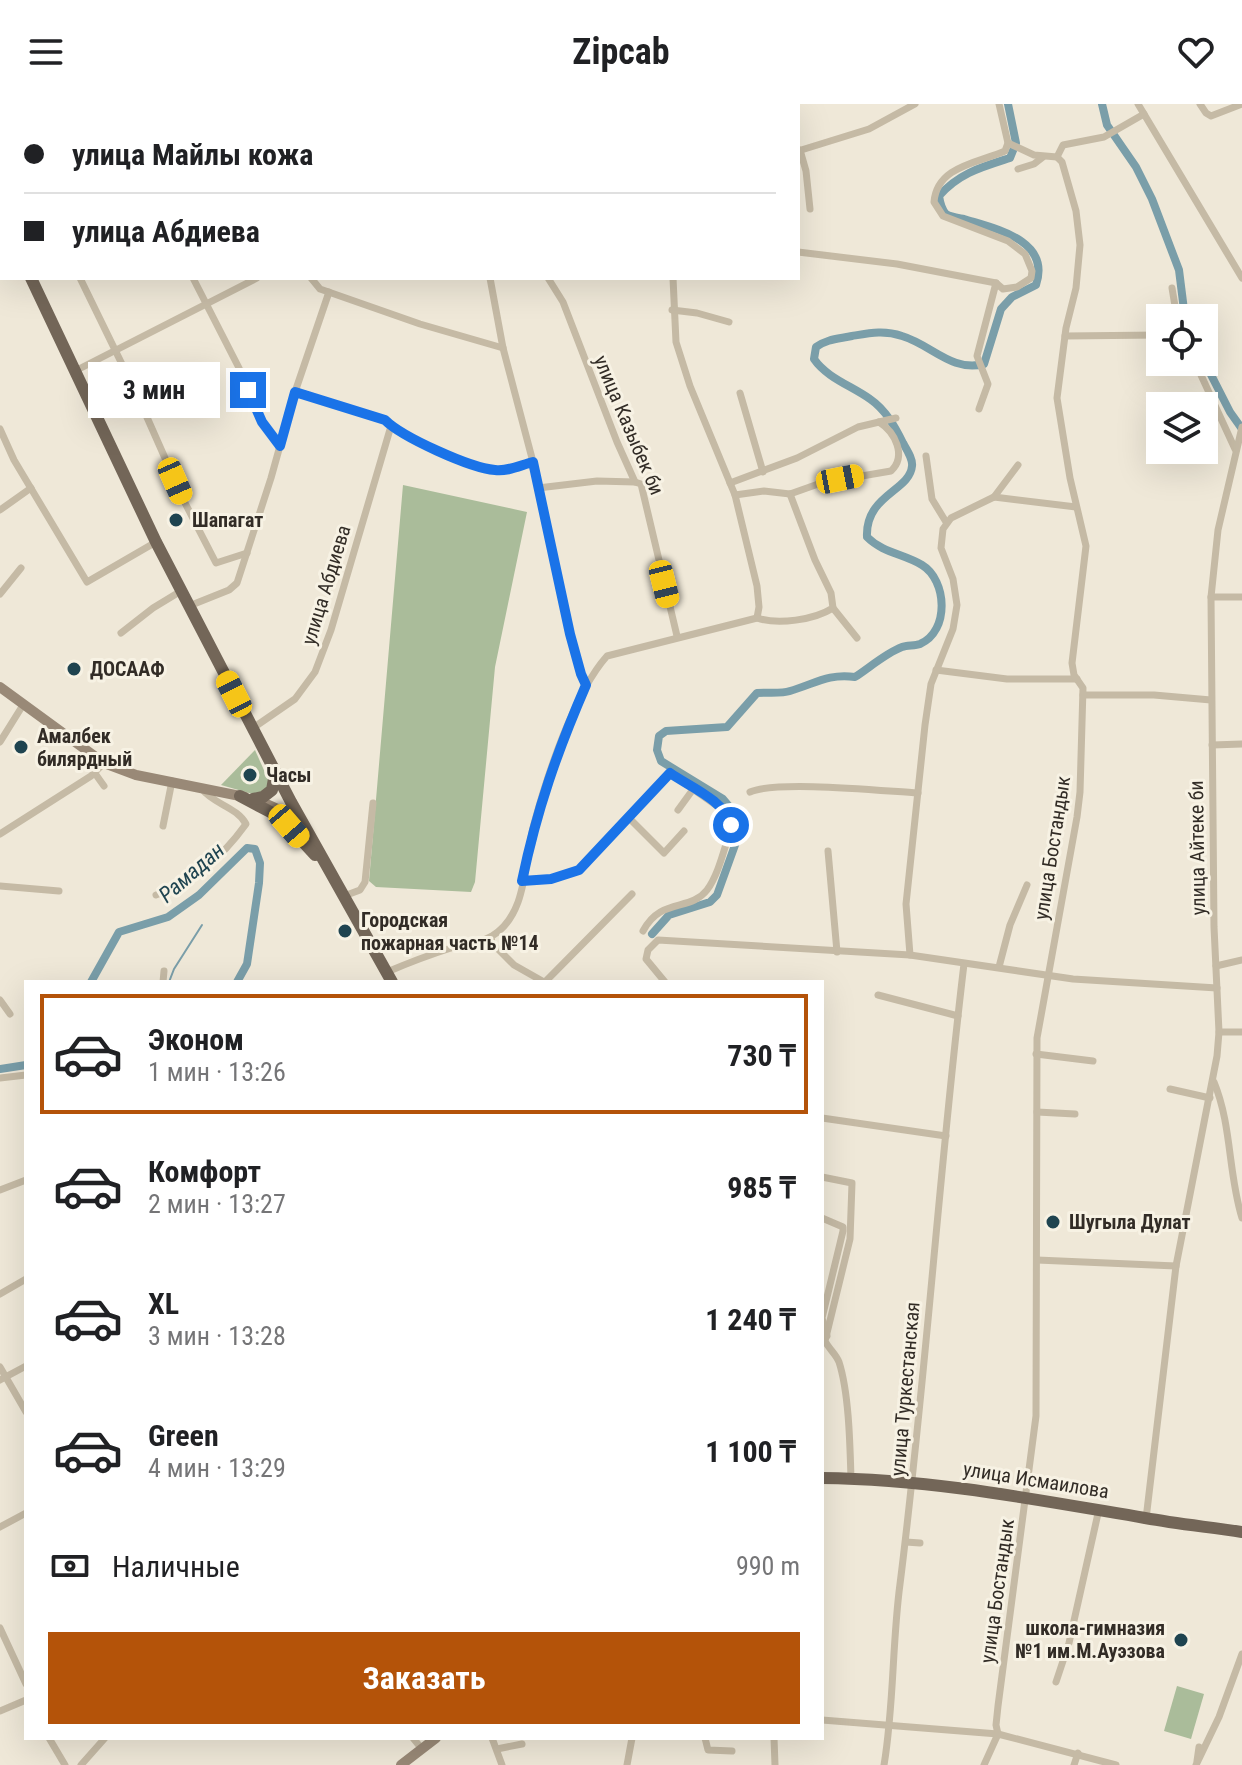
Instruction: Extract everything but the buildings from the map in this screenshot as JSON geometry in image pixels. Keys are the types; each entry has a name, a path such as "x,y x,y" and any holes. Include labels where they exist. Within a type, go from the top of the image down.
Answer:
{"main road":[{"path":"32,280 50,333 75,371 181,591 275,773 390,977"},
{"path":"247,797 263,797 272,790 275,773"},
{"path":"247,797 280,817 324,861"},
{"name":"улица Исмаилова","path":"824,1478 913,1483 990,1498 1027,1497 1146,1519 1242,1532"}],"street":[{"path":"800,151 884,122 915,104"},
{"path":"999,104 1013,146"},
{"path":"1138,104 1242,278"},
{"path":"1200,104 1211,116 1242,104"},
{"path":"1013,146 1043,157 1057,157 1063,145 1108,135 1144,114"},
{"path":"800,252 897,264 996,283 1006,288 1025,284 1031,278 1032,271 1025,254 1008,241 943,216 934,202 941,181 961,167 1013,146"},
{"path":"800,154 806,171 810,209"},
{"path":"1018,169 1034,164 1043,157"},
{"name":"улица Бостандык","path":"998,1734 998,1706 1036,1416 1036,1054 1080,792 1083,695 1082,684 1072,663 1086,546 1057,398 1065,336 1076,288 1080,245 1071,191 1062,162 1057,157"},
{"path":"81,280 216,563 247,553"},
{"path":"194,280 226,341 262,422 280,446"},
{"path":"75,371 253,280"},
{"path":"313,280 320,289 420,324 503,348"},
{"path":"490,280 503,348 533,462 570,634 586,685"},
{"name":"улица Казыбек би","path":"549,280 563,302 635,482 641,484 677,636"},
{"path":"673,280 672,310 678,353 735,495 757,586 757,618"},
{"path":"979,409 988,384 977,360 996,283"},
{"path":"1172,288 1175,304"},
{"path":"189,606 229,590 237,583 329,292"},
{"path":"672,310 729,322"},
{"path":"1065,336 1146,335"},
{"path":"1201,376 1236,451"},
{"path":"295,392 385,420 395,431 492,470 533,462"},
{"path":"740,393 763,472"},
{"path":"730,483 763,472 858,427 896,418"},
{"path":"735,495 764,491 790,494 821,483 891,471 896,467 898,451 882,421"},
{"name":"улица Абдиева","path":"253,728 295,699 315,672 331,630 391,426"},
{"name":"улица Айтеке би","path":"1146,1519 1176,1266 1210,1098 1219,1032 1211,597 1218,530 1238,462 1236,451 1242,427"},
{"path":"0,429 87,582 156,542"},
{"path":"926,456 932,499 946,522"},
{"path":"910,955 906,904 925,725 936,670 953,629 957,605 953,579 940,540 946,522 994,497 1018,465"},
{"path":"538,488 597,481 635,482"},
{"path":"0,510 31,488"},
{"path":"790,494 831,593 833,608 857,638"},
{"path":"994,497 1076,507"},
{"path":"0,594 21,568"},
{"path":"121,633 181,591"},
{"path":"1211,597 1242,597"},
{"path":"390,977 424,957 491,937 514,912 543,794 586,685 607,656 757,618 772,622 791,620 825,613 833,608"},
{"path":"936,670 1007,679 1077,679"},
{"path":"0,687 104,763 136,775 247,797 301,820"},
{"path":"1083,695 1154,695 1211,700"},
{"path":"0,742 23,705"},
{"path":"1212,745 1242,744"},
{"path":"0,834 104,763"},
{"path":"94,772 104,786"},
{"path":"522,881 551,879 579,870 670,773 714,802 729,819 731,829 706,890 683,903 659,910 643,931"},
{"path":"163,826 172,781"},
{"path":"156,895 178,888 198,876 246,824 239,814 203,792 202,787"},
{"path":"750,792 765,787 788,787 918,793"},
{"path":"678,810 694,788"},
{"path":"344,896 360,890 365,882 373,803"},
{"path":"629,818 664,853 684,831"},
{"path":"828,851 837,952"},
{"path":"999,967 1010,925 1027,885"},
{"path":"0,886 59,891"},
{"path":"546,980 632,894"},
{"path":"491,937 492,943 514,965 540,980"},
{"path":"663,980 648,963 648,950 658,940 910,955 1047,976 1152,986 1217,988"},
{"path":"1216,966 1242,960"},
{"name":"улица Туркестанская","path":"884,1765 964,964"},
{"path":"163,980 164,971"},
{"path":"878,995 958,1016"},
{"path":"0,1000 10,1014"},
{"path":"1219,1032 1242,1032"},
{"path":"1036,1054 1093,1061"},
{"path":"0,1078 24,1075"},
{"path":"1213,1080 1226,1121 1242,1218"},
{"path":"1170,1089 1210,1098"},
{"path":"1037,1112 1075,1114"},
{"path":"824,1118 946,1136"},
{"path":"824,1177 852,1183 850,1239 825,1341 839,1361 843,1382 851,1479"},
{"path":"0,1190 24,1181"},
{"path":"824,1218 838,1222 843,1231 824,1310"},
{"path":"1037,1260 1176,1266"},
{"path":"0,1294 24,1280"},
{"path":"824,1325 827,1336"},
{"path":"0,1367 3,1379 24,1409"},
{"path":"3,1379 24,1367"},
{"path":"1056,1682 1069,1643 1099,1509"},
{"path":"0,1527 24,1514"},
{"path":"906,1542 920,1543"},
{"path":"0,1628 24,1680"},
{"path":"1197,1764 1210,1739 1242,1654"},
{"path":"0,1711 24,1701"},
{"path":"824,1720 998,1734 1116,1765"},
{"path":"984,1765 998,1734"},
{"path":"50,1740 65,1765"},
{"path":"81,1765 103,1740"},
{"path":"415,1740 422,1749"},
{"path":"401,1765 433,1740"},
{"path":"493,1740 502,1765"},
{"path":"627,1765 632,1740"},
{"path":"706,1740 708,1750 732,1751"},
{"path":"774,1740 775,1765"},
{"path":"497,1749 522,1744"},
{"path":"1197,1764 1199,1747"},
{"path":"1074,1765 1078,1753"}],"green space":[{"path":"403,485 527,512 495,667 475,882 471,892 376,887 369,881"},
{"path":"255,750 271,786 256,795 221,785"},
{"path":"1177,1686 1204,1694 1191,1739 1164,1731"}],"waterway":[{"path":"652,934 669,915 710,902 717,895 739,834 739,818 723,799 661,761 657,750 659,736 666,731 727,727 757,693 786,692 829,678 855,677 896,650 920,644 936,628 942,605 930,572 915,561 880,547 867,537 873,512 909,475 912,463 909,454 881,408 819,366 814,359 816,347 824,342 883,333 913,340 951,361 984,364 1001,309 1012,297 1036,285 1039,270 1036,257 1028,247 1005,232 946,214 939,196 963,176 1010,158 1016,143 1008,104"},
{"path":"1102,104 1107,125 1136,167 1152,199 1179,270 1183,304"},
{"path":"1212,376 1242,429"},
{"name":"Рамадан","path":"92,980 119,932 168,917 199,895 247,848 255,849 260,863 259,883 247,964 238,980"},
{"path":"170,980 202,925"},
{"name":"Рамадан","path":"0,1069 24,1065"}],"place":[{"name":"Шапагат","path":"176,520"},
{"name":"ДОСААФ","path":"74,669"},
{"name":"Амалбек билярдный","path":"21,747"},
{"name":"Часы","path":"250,775"},
{"name":"Городская пожарная часть №14","path":"345,931"},
{"name":"Шугыла Дулат","path":"1053,1222"},
{"name":"школа-гимназия №1 им.М.Ауэзова","path":"1181,1640"}],"route":[{"path":"248,390 262,422 280,446 295,392 385,420 395,431 492,470 505,470 533,462 570,634 586,685 543,794 533,825 522,881 567,875 586,865 670,773 714,802 724,811 731,825"}]}
